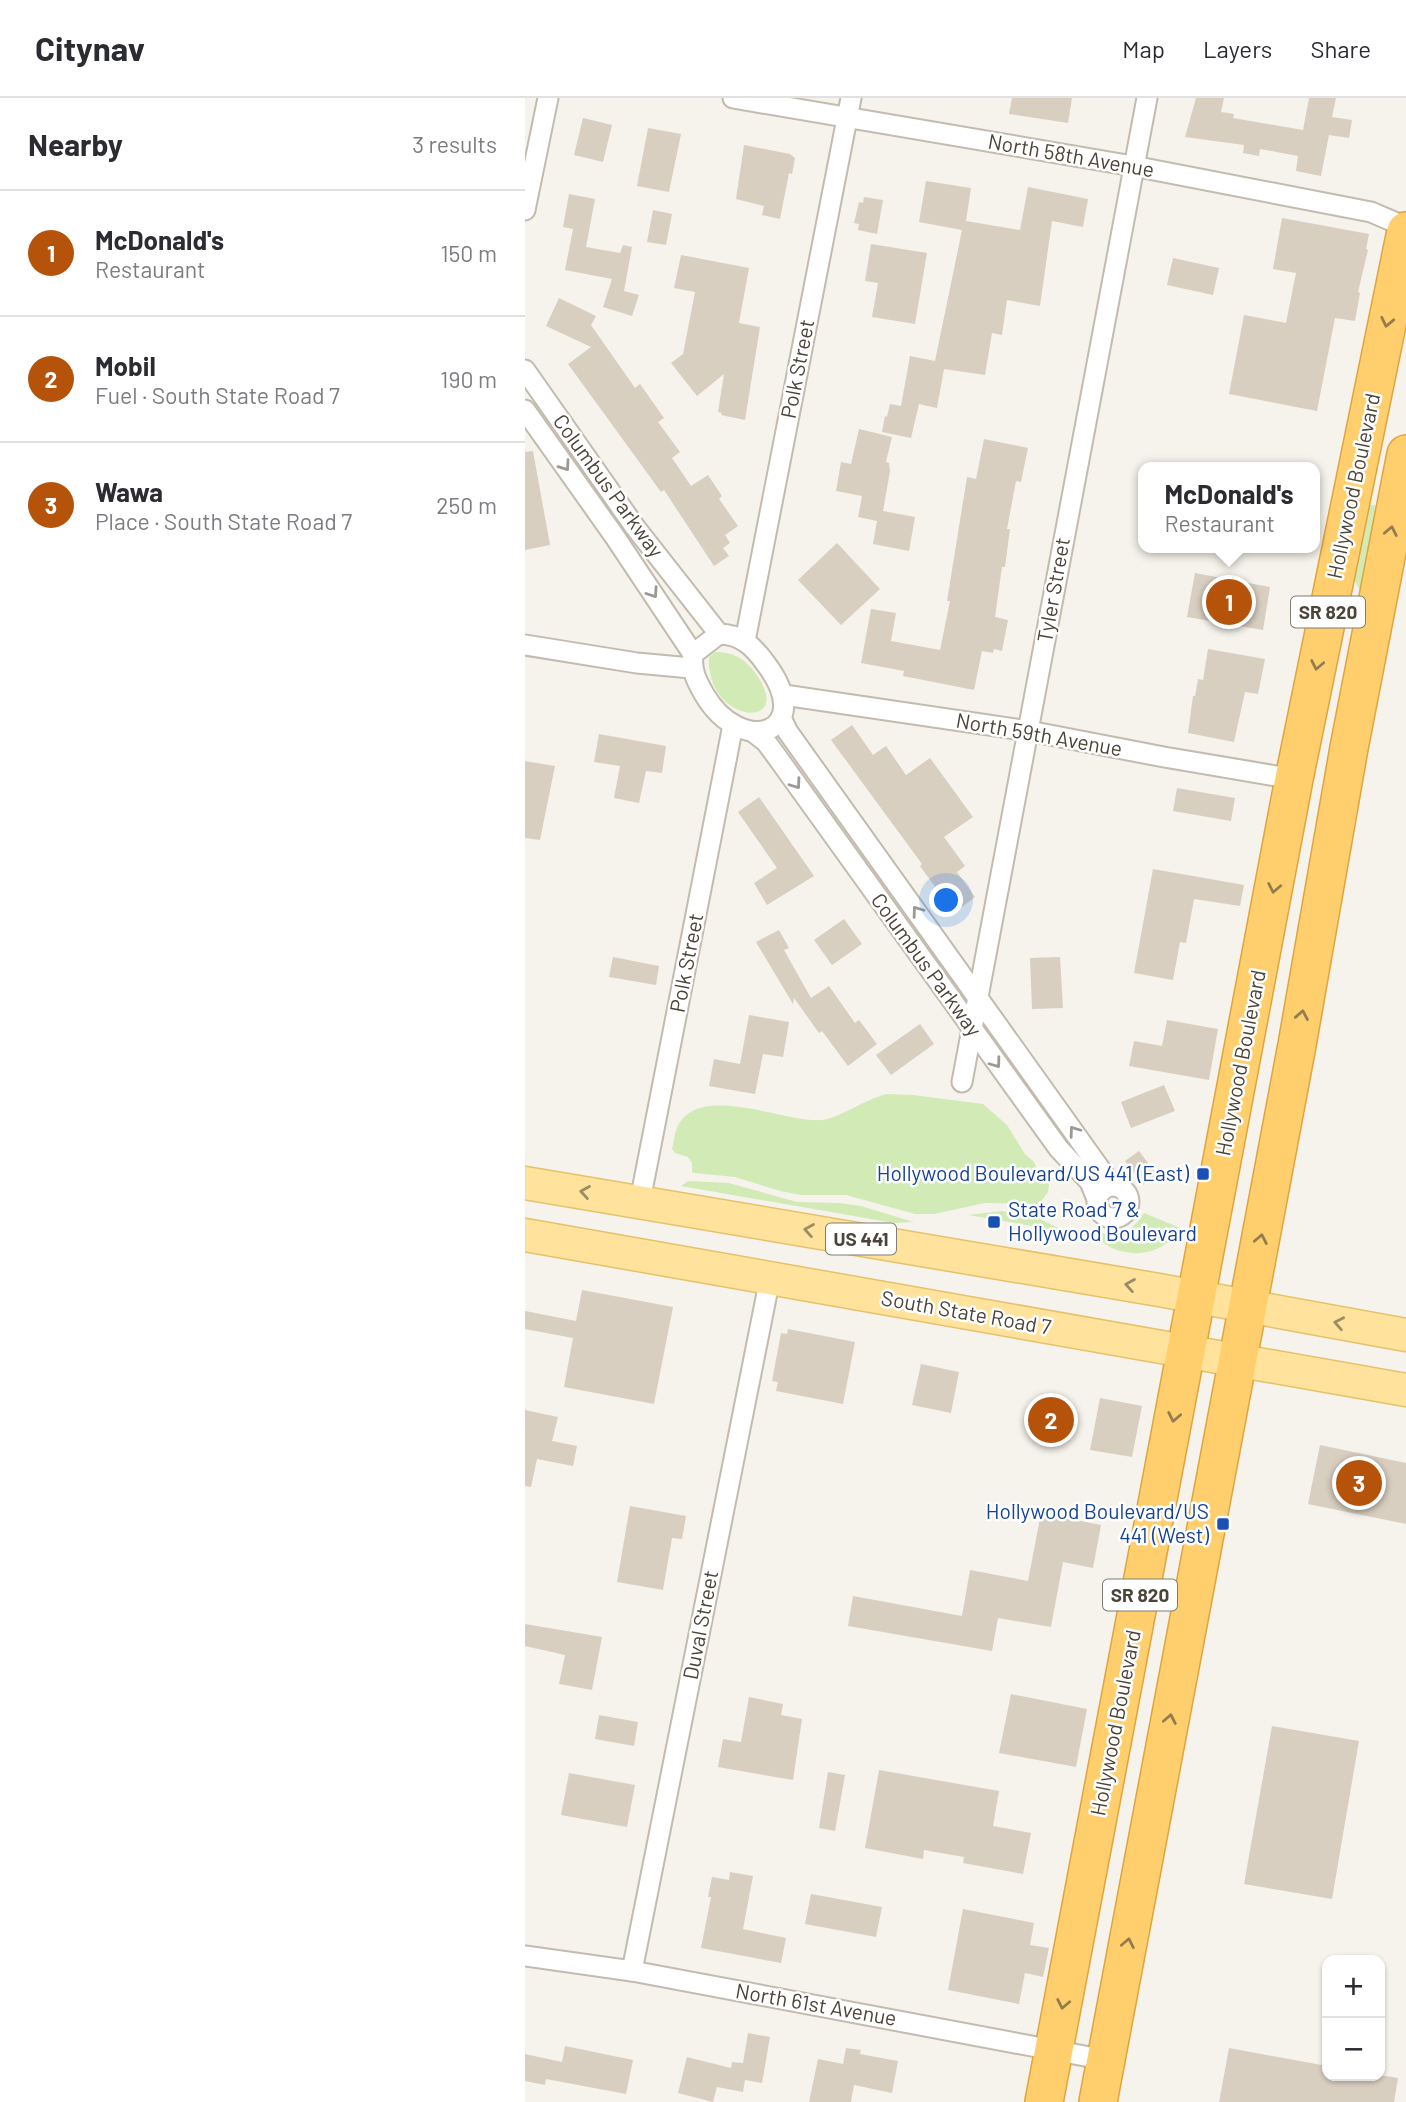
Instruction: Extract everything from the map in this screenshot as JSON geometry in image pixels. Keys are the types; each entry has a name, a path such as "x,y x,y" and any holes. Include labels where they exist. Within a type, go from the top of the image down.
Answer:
{"highway":[{"name":"Hollywood Boulevard","path":"1044,2102 1294,779 1406,229"},
{"name":"Hollywood Boulevard","path":"1098,2102 1297,1045 1333,832 1406,454"},
{"path":"1335,581 1353,598 1352,627 1336,717 1349,748"},
{"path":"1294,779 1306,785 1319,799 1333,832"}],"main road":[{"name":"US 441","path":"525,1183 1197,1296 1406,1335"},
{"name":"South State Road 7","path":"525,1235 1406,1390"}],"street":[{"path":"525,210 548,98"},
{"name":"North 58th Avenue","path":"733,98 1133,166 1371,212 1406,229"},
{"name":"Polk Street","path":"745,641 851,98"},
{"name":"Tyler Street","path":"962,1082 1147,98"},
{"name":"Columbus Parkway","path":"525,370 635,527 719,634"},
{"name":"Columbus Parkway","path":"525,410 615,537 692,661"},
{"path":"525,645 636,663 692,661 719,634 731,634 745,641 758,653 777,679 784,695 785,708 781,718 773,728 753,732 733,725 715,710 705,696 692,661"},
{"name":"North 59th Avenue","path":"784,695 1028,731 1294,779"},
{"name":"Columbus Parkway","path":"781,718 801,751 1108,1180 1115,1186"},
{"name":"Polk Street","path":"641,1201 733,725"},
{"name":"Columbus Parkway","path":"753,732 766,742 780,761 1059,1149 1090,1182 1097,1199"},
{"path":"1115,1186 1121,1188 1128,1198 1126,1211 1116,1218 1104,1216 1097,1206 1097,1199 1103,1189 1115,1186"},
{"name":"Duval Street","path":"632,1971 770,1278"},
{"name":"North 61st Avenue","path":"525,1956 632,1971 1106,2060"}],"green space":[{"path":"1368,504 1377,506 1360,590 1353,579"},
{"path":"715,652 739,657 756,674 766,693 765,705 758,712 746,712 733,707 720,696 712,679 709,657"},
{"path":"1011,1058 1075,1150 1073,1152 1005,1059"},
{"path":"887,1094 983,1104 1007,1125 1025,1154 1034,1162 1039,1174 1046,1179 1048,1192 1039,1204 985,1203 934,1214 915,1214 846,1195 801,1195 735,1177 694,1173 688,1157 675,1153 672,1149 677,1128 687,1114 703,1107 743,1107 822,1120"},
{"path":"688,1181 729,1183 797,1202 861,1206 914,1222 894,1223 681,1186"},
{"path":"1002,1211 1036,1217 1067,1232 968,1215"},
{"path":"1144,1213 1178,1227 1169,1241 1160,1247 1129,1253 1109,1246 1093,1233 1095,1230 1110,1235 1123,1233 1135,1225"}],"building":[{"path":"1012,98 1072,98 1068,123 1009,114"},
{"path":"1196,98 1224,98 1221,112 1234,114 1233,118 1303,130 1309,98 1336,98 1332,117 1352,120 1349,138 1329,135 1321,176 1296,171 1298,156 1260,149 1259,156 1243,153 1244,145 1185,137"},
{"path":"583,118 612,125 603,162 574,155"},
{"path":"648,128 681,134 669,192 637,186"},
{"path":"744,145 790,154 795,158 792,174 789,173 780,219 762,215 764,206 736,199"},
{"path":"926,181 971,188 966,221 1020,230 1028,187 1088,199 1083,227 1052,221 1040,306 1007,300 1002,335 992,333 985,375 944,369 937,408 919,404 911,438 882,432 885,416 887,417 890,404 901,406 910,356 935,361 962,230 919,222"},
{"path":"569,194 595,199 586,247 620,253 623,245 632,247 624,291 639,295 632,316 603,307 612,279 565,270 573,229 563,227"},
{"path":"864,197 883,200 877,234 858,230 859,224 854,223 859,202 863,203"},
{"path":"653,210 672,214 666,245 647,242"},
{"path":"1282,218 1369,234 1355,321 1335,318 1317,411 1229,394 1244,315 1286,323 1296,273 1273,269"},
{"path":"871,244 927,253 915,324 872,317 878,283 865,281"},
{"path":"681,255 749,268 739,323 760,327 745,420 718,412 724,374 697,396 671,363 683,354 695,292 674,288"},
{"path":"1173,258 1219,268 1213,295 1167,285"},
{"path":"559,298 596,316 591,325 635,388 640,384 664,418 658,422 680,452 672,458 691,486 708,475 722,496 719,499 738,526 725,535 730,543 723,548 729,556 714,566 664,490 661,492 568,364 591,347 546,326"},
{"path":"859,429 892,437 886,462 889,463 890,471 883,511 915,517 909,551 873,544 877,521 858,517 862,496 836,491 841,462 851,464"},
{"path":"984,439 1028,448 1021,482 1016,481 1007,529 1010,529 1005,567 1002,567 995,617 1008,620 1002,651 982,651 974,690 903,676 904,671 861,663 871,609 896,613 891,641 940,650 950,601 947,601 967,477 976,479"},
{"path":"533,451 550,545 525,550 525,452"},
{"path":"837,543 880,589 841,625 798,580"},
{"path":"1195,573 1270,587 1263,630 1187,617"},
{"path":"1208,649 1265,659 1258,694 1245,692 1234,742 1188,733 1193,696 1198,679 1203,680"},
{"path":"852,725 873,755 886,746 906,775 930,758 973,817 944,837 965,866 957,872 975,897 954,913 920,866 922,864 831,740"},
{"path":"599,734 666,746 662,773 646,771 639,803 614,798 620,766 594,762"},
{"path":"525,761 555,766 540,840 525,838"},
{"path":"1177,788 1235,798 1231,821 1173,811"},
{"path":"759,797 814,876 767,905 754,883 777,868 738,812"},
{"path":"1153,869 1244,885 1240,906 1194,899 1186,943 1180,942 1173,980 1134,973"},
{"path":"844,919 862,944 832,965 814,940"},
{"path":"779,930 789,948 784,950 811,998 829,986 855,1023 859,1020 877,1044 848,1066 822,1031 819,1033 794,998 793,1004 756,942"},
{"path":"613,957 659,966 656,985 609,977"},
{"path":"1060,957 1063,1008 1032,1009 1030,958"},
{"path":"749,1015 789,1022 783,1057 763,1054 755,1094 709,1086 714,1059 740,1064"},
{"path":"1167,1020 1218,1029 1209,1080 1129,1066 1134,1041 1162,1046"},
{"path":"920,1024 934,1044 891,1075 876,1055"},
{"path":"1164,1085 1175,1111 1131,1128 1121,1102"},
{"path":"1139,1151 1157,1175 1143,1185 1125,1161"},
{"path":"582,1290 673,1307 654,1404 564,1387 573,1338 525,1329 525,1311 576,1321"},
{"path":"788,1329 855,1342 843,1404 776,1391 778,1382 772,1381 781,1333 787,1334"},
{"path":"921,1364 959,1372 951,1413 912,1405"},
{"path":"1100,1398 1142,1406 1132,1457 1090,1450"},
{"path":"525,1410 558,1417 552,1441 577,1446 573,1466 537,1459 531,1487 525,1486"},
{"path":"1320,1445 1406,1463 1406,1524 1308,1504"},
{"path":"630,1506 686,1516 682,1539 672,1538 663,1590 617,1582"},
{"path":"1041,1513 1101,1525 1093,1568 1063,1562 1051,1627 998,1618 992,1651 848,1626 853,1596 962,1616 970,1570 1028,1581"},
{"path":"525,1624 602,1637 592,1690 559,1684 565,1655 525,1646"},
{"path":"1011,1694 1087,1709 1076,1767 999,1753"},
{"path":"749,1697 783,1704 781,1715 802,1719 793,1780 718,1767 723,1739 741,1742"},
{"path":"599,1715 638,1722 634,1746 595,1739"},
{"path":"1272,1726 1359,1741 1332,1899 1244,1884"},
{"path":"879,1770 999,1791 993,1826 1031,1833 1023,1874 963,1863 964,1857 924,1850 923,1859 865,1848"},
{"path":"828,1772 845,1775 835,1831 819,1828"},
{"path":"569,1773 635,1785 627,1827 561,1815"},
{"path":"730,1872 753,1876 743,1929 786,1938 781,1963 701,1948 712,1877 729,1880"},
{"path":"811,1894 882,1907 876,1937 805,1924"},
{"path":"963,1909 1034,1923 1030,1945 1049,1948 1043,1977 1025,1973 1019,2004 948,1990"},
{"path":"748,2033 770,2037 762,2083 745,2080 743,2092 717,2087 713,2102 678,2093 687,2057 731,2068 732,2062 743,2063"},
{"path":"565,2046 633,2060 626,2094 546,2079 545,2085 525,2081 525,2054 562,2062"},
{"path":"846,2048 861,2050 860,2054 898,2061 892,2093 854,2085 851,2102 809,2102 818,2059 843,2064"},
{"path":"1229,2048 1322,2065 1322,2081 1385,2081 1385,2076 1398,2078 1394,2102 1219,2102"}],"place":[{"name":"McDonald's","path":"1229,602"},
{"name":"Hollywood Boulevard/US 441 (East)","path":"1203,1174"},
{"name":"State Road 7 & Hollywood Boulevard","path":"994,1222"},
{"name":"Mobil","path":"1051,1420"},
{"name":"Wawa","path":"1359,1483"},
{"name":"Hollywood Boulevard/US 441 (West)","path":"1223,1524"}]}
